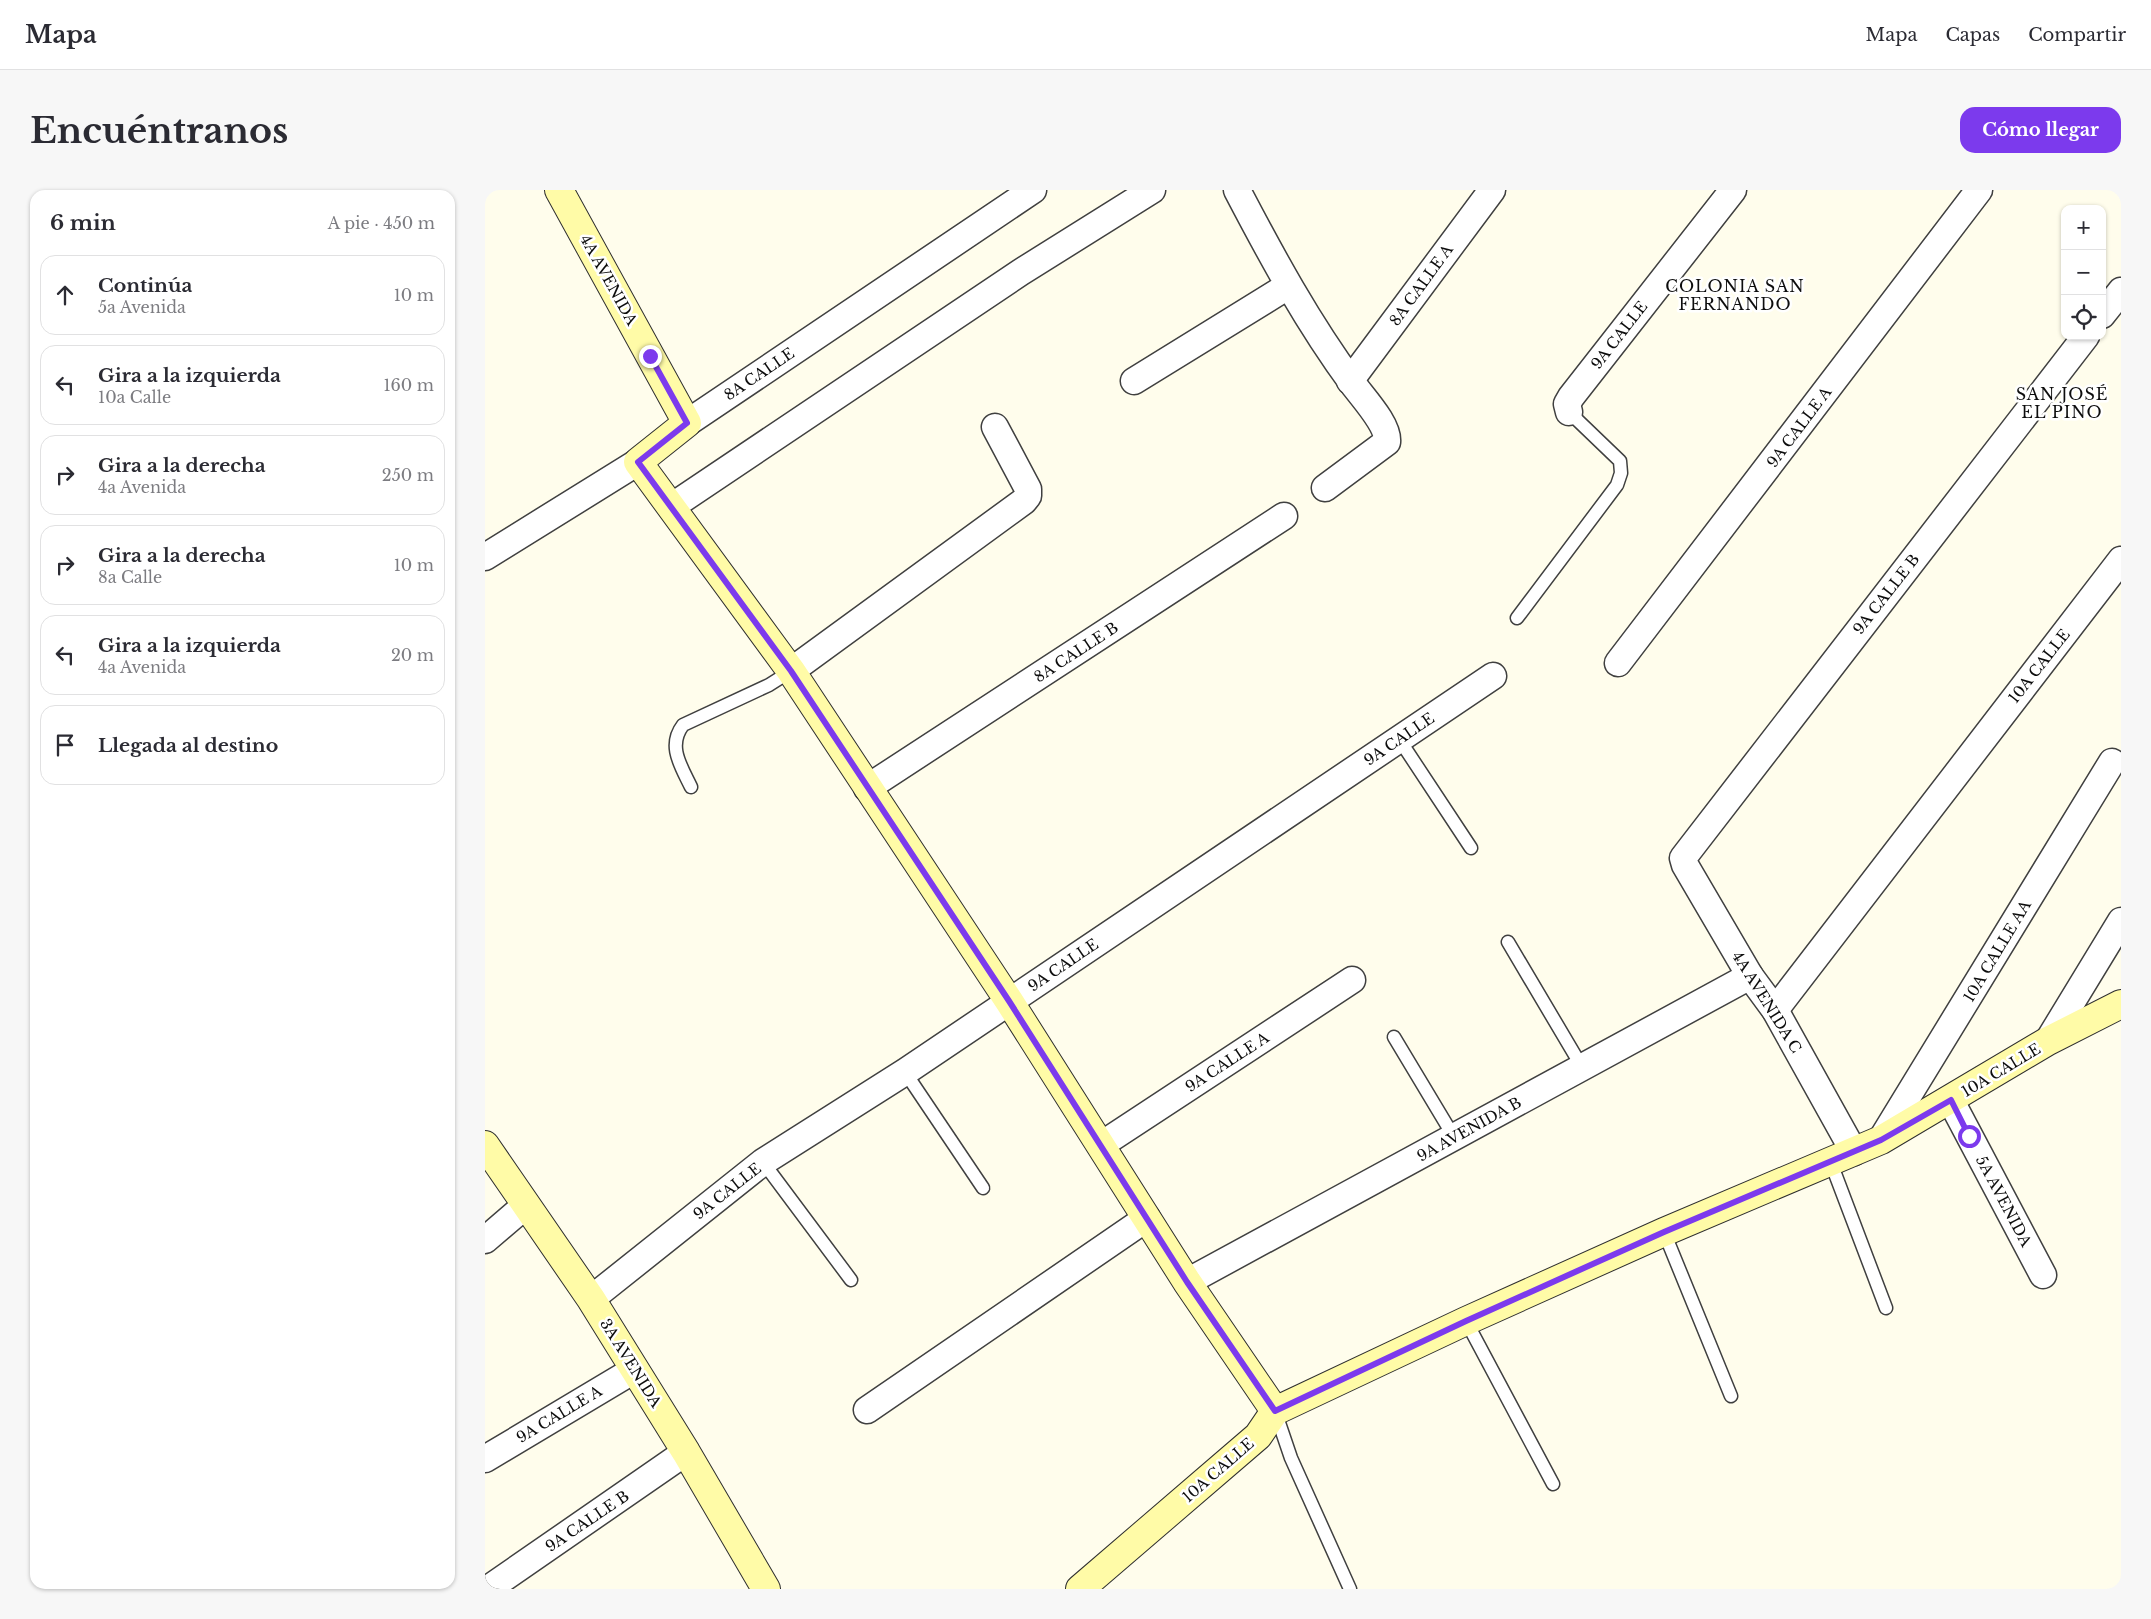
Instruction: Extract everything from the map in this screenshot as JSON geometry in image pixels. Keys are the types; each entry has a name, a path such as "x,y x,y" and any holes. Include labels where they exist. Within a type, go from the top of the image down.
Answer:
{"street":[{"name":"4A AVENIDA","path":"559,190 687,423"},
{"name":"8A CALLE","path":"485,557 638,462 687,423 1033,190"},
{"path":"671,507 1021,272 1152,190"},
{"path":"1237,190 1288,286 1350,381 1387,430 1387,442 1325,488"},
{"name":"8A CALLE A","path":"1350,381 1492,190"},
{"name":"9A CALLE","path":"1569,412 1567,404 1571,396 1733,190"},
{"name":"9A CALLE A","path":"1618,663 1979,190"},
{"path":"1134,381 1288,286"},
{"path":"2106,311 2121,291"},
{"name":"9A CALLE B","path":"1686,852 2083,340"},
{"path":"791,671 1024,501 1028,496 1028,489 995,427"},
{"path":"638,462 791,671 1009,1001 1187,1282 1275,1411"},
{"name":"8A CALLE B","path":"867,788 1284,516"},
{"name":"10A CALLE","path":"1775,1010 2121,560"},
{"name":"9A CALLE","path":"591,1299 763,1162 905,1072 1493,676"},
{"name":"10A CALLE AA","path":"1881,1140 2112,762"},
{"name":"4A AVENIDA C","path":"1686,852 1683,858 1685,865 1750,976 1775,1010 1843,1157"},
{"path":"2048,1041 2121,921"},
{"name":"9A AVENIDA B","path":"1187,1282 1750,976"},
{"name":"9A CALLE A","path":"1101,1145 1352,980"},
{"name":"10A CALLE","path":"1080,1589 1258,1436 1275,1411 1466,1321 1664,1232 1881,1140 2048,1041 2121,1004"},
{"name":"5A AVENIDA","path":"1951,1100 2043,1275"},
{"name":"3A AVENIDA","path":"485,1145 591,1299 686,1452 766,1589"},
{"path":"485,1240 526,1205"},
{"path":"867,1410 1147,1218"},
{"name":"9A CALLE A","path":"485,1459 634,1370"},
{"name":"9A CALLE B","path":"488,1589 686,1452"}],"lane":[{"path":"1517,618 1617,485 1621,474 1621,461 1569,412"},
{"path":"691,787 677,757 674,744 677,733 683,725 769,685 791,671"},
{"path":"1399,739 1471,848"},
{"path":"1508,942 1582,1067"},
{"path":"1394,1037 1453,1137"},
{"path":"905,1072 983,1188"},
{"path":"1843,1157 1887,1308"},
{"path":"763,1162 851,1280"},
{"path":"1664,1232 1731,1396"},
{"path":"1466,1321 1553,1484"},
{"path":"1275,1411 1291,1458 1350,1589"}],"district":[{"name":"COLONIA SAN FERNANDO","path":"1735,295"},
{"name":"SAN JOSÉ EL PINO","path":"2062,403"}],"route":[{"path":"650,356 687,423 638,462 791,671 1009,1001 1187,1282 1275,1411 1466,1321 1664,1232 1831,1163 1881,1140 1951,1100 1969,1136"}]}
